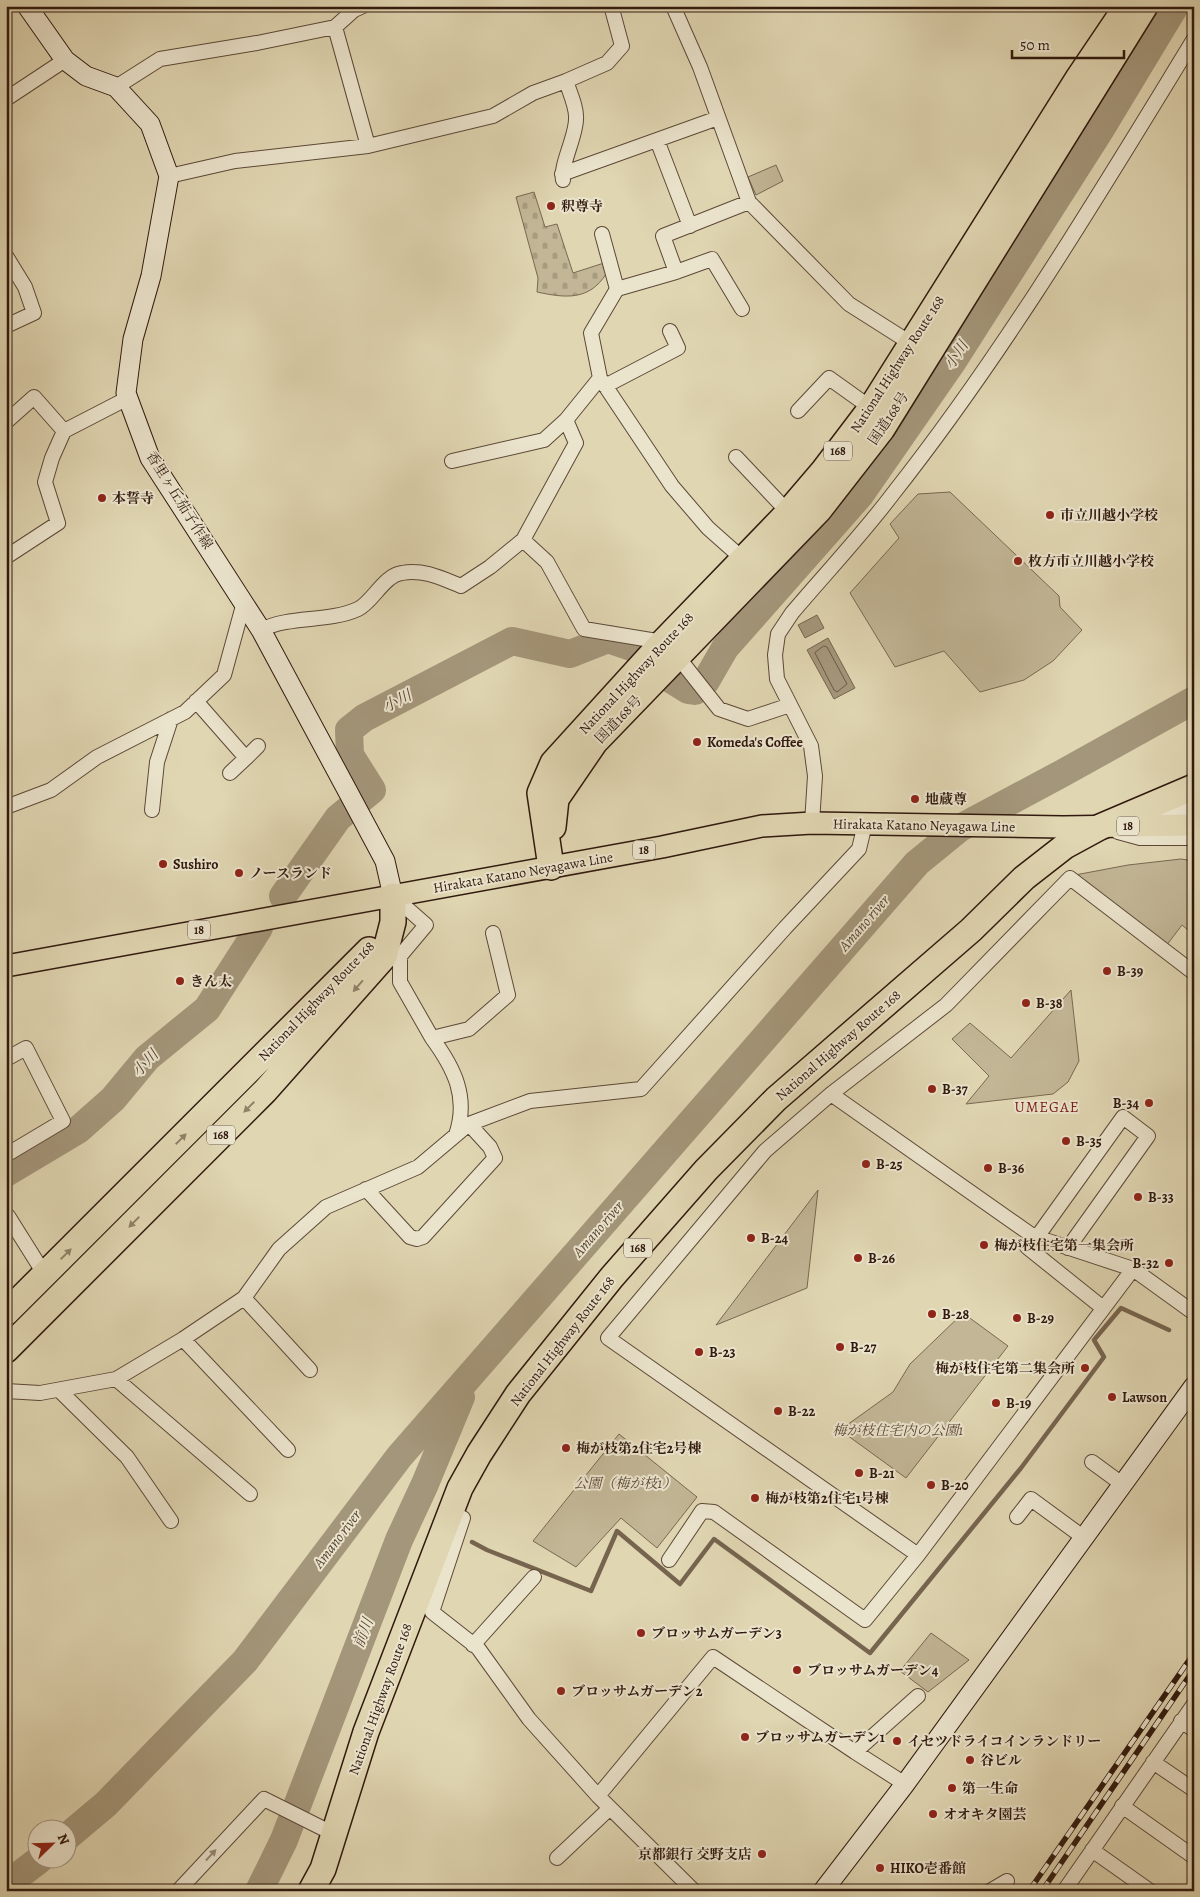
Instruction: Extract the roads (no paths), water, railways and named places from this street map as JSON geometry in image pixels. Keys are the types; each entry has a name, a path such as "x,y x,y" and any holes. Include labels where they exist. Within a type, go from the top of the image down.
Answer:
{"highway":[{"name":"National Highway Route 168","path":"551,867 540,793 553,763 671,649 744,560 788,512 871,408 1079,77 1127,6"},
{"name":"国道168号","path":"671,649 819,510 882,429 1145,6"},
{"name":"National Highway Route 168","path":"311,1891 322,1869 366,1732 450,1512 460,1488 479,1454 518,1394 612,1277 706,1170 776,1099 972,930 1024,878 1064,846 1100,827 1194,787"},
{"name":"National Highway Route 168","path":"6,1350 265,1091 384,957 393,922 393,896"},
{"name":"National Highway Route 168","path":"6,1313 369,950 387,920 393,896"}],"main road":[{"name":"Hirakata Katano Neyagawa Line","path":"6,966 551,867 762,826 812,823 1063,827 1194,825"}],"street":[{"path":"27,6 65,60 86,76 116,87 150,124 169,176 235,161 368,146 493,116 534,93 566,82 607,63 622,46 612,9 614,6"},
{"path":"116,87 160,59 257,43 335,27 354,10 363,6"},
{"path":"673,6 700,66 749,202 849,304 912,344"},
{"path":"335,27 368,146"},
{"path":"812,823 815,776 811,746 777,679 775,655 778,634 792,613 892,496 999,346 1108,180 1194,39"},
{"path":"6,99 65,60"},
{"path":"566,82 577,118 563,178 657,140 718,118"},
{"path":"657,140 690,226"},
{"name":"香里ヶ丘茄子作線","path":"169,176 151,276 133,339 126,393 150,458 261,630 385,861 393,896"},
{"path":"676,272 663,236 749,202"},
{"path":"602,234 617,289"},
{"path":"6,256 25,286 34,313 6,326"},
{"path":"742,310 712,259 676,272 617,289 590,333 603,382 672,486 708,528 744,560"},
{"path":"452,461 544,440 603,382 678,348 670,331"},
{"path":"798,411 829,378 871,408"},
{"path":"6,422 34,397 64,431"},
{"path":"6,557 58,523 45,482 52,458 64,431 128,398"},
{"path":"261,630 275,623 337,616 361,608 376,591 399,573 425,572 461,586 490,567 523,540 576,443 566,420"},
{"path":"736,457 788,512"},
{"path":"523,540 547,562 584,628 671,649 719,709 748,719 790,705"},
{"path":"6,807 51,790 97,757 185,712 224,675 244,602"},
{"path":"196,701 246,758"},
{"path":"152,810 157,762 171,719"},
{"path":"230,773 258,746"},
{"path":"1100,827 1175,810 1194,809"},
{"path":"6,1391 40,1393 60,1391 116,1379 183,1339 244,1298 278,1249 326,1207 418,1167 469,1124 530,1101 641,1090 785,928 859,849 865,824"},
{"path":"1100,827 1140,838 1194,838"},
{"path":"918,1555 608,1338 765,1151 831,1094 946,1005 1070,878 1194,973"},
{"path":"393,896 426,924 400,956 400,982"},
{"path":"432,1038 469,1029 508,995 493,933"},
{"path":"384,957 432,1038 443,1053 460,1088 460,1122 456,1135"},
{"path":"6,1059 26,1048 63,1120 6,1155"},
{"path":"831,1094 1035,1237 1133,1269 1194,1313"},
{"path":"1068,1248 1148,1136 1123,1117 1027,1247 1104,1308"},
{"path":"366,1190 410,1237 417,1239 423,1237 495,1158 490,1147 469,1124"},
{"path":"6,1218 8,1216 45,1275"},
{"path":"669,1560 702,1511 714,1512 865,1620 918,1555 1133,1269"},
{"path":"244,1298 310,1370"},
{"path":"183,1339 288,1450"},
{"path":"116,1379 250,1494"},
{"path":"823,1891 905,1784 1194,1386"},
{"path":"60,1391 126,1458 171,1521"},
{"path":"1092,1462 1122,1484"},
{"path":"1017,1517 1031,1499 1083,1537"},
{"path":"450,1512 463,1518 432,1612 454,1636 473,1645 529,1718 598,1796 694,1891"},
{"path":"473,1645 534,1577"},
{"path":"598,1796 713,1657 905,1784"},
{"path":"855,1752 918,1696"},
{"path":"1064,1891 1194,1704"},
{"path":"1181,1722 1194,1730"},
{"path":"1153,1762 1194,1790"},
{"path":"178,1891 264,1799 334,1834"},
{"path":"1122,1806 1194,1857"},
{"path":"557,1858 610,1808"},
{"path":"1092,1850 1150,1891"},
{"path":"990,1891 1007,1881"}],"water":[{"path":"817,615 824,628 805,638 798,625"},
{"path":"828,638 855,688 834,699 807,650"}],"waterway":[{"name":"小川","path":"706,681 725,648 860,495 953,361 1099,132 1175,6"},
{"name":"小川","path":"283,896 338,818 372,790 350,755 349,730 364,718 512,641 570,654 608,639 637,649"},
{"name":"小川","path":"672,680 688,690 695,691"},
{"name":"Amano river","path":"78,1828 106,1804 245,1661 399,1457 917,863 960,828 1194,700"},
{"name":"小川","path":"6,1173 78,1130 113,1099 147,1058 207,1009 259,928"},
{"path":"472,1542 487,1550 591,1591 617,1531 680,1584 714,1539 870,1653 1021,1468 1104,1357 1094,1340 1121,1308 1169,1330"},
{"name":"前川","path":"259,1891 284,1840 399,1540 425,1484 461,1397"},
{"name":"Amano river","path":"6,1885 28,1868"}],"railway":[{"path":"1029,1891 1194,1653"},
{"path":"1042,1891 1194,1669"}],"place":[{"name":"釈尊寺","path":"551,206"},
{"name":"本誓寺","path":"102,498"},
{"name":"市立川越小学校","path":"1050,515"},
{"name":"枚方市立川越小学校","path":"1018,561"},
{"name":"Komeda's Coffee","path":"697,742"},
{"name":"地蔵尊","path":"915,799"},
{"name":"Sushiro","path":"163,864"},
{"name":"ノースランド","path":"239,873"},
{"name":"B-39","path":"1107,971"},
{"name":"きん太","path":"180,981"},
{"name":"B-38","path":"1026,1003"},
{"name":"B-37","path":"932,1089"},
{"name":"B-34","path":"1149,1103"},
{"name":"B-35","path":"1066,1141"},
{"name":"B-25","path":"866,1164"},
{"name":"B-36","path":"988,1168"},
{"name":"B-33","path":"1138,1197"},
{"name":"B-24","path":"751,1238"},
{"name":"梅が枝住宅第一集会所","path":"984,1245"},
{"name":"B-26","path":"858,1258"},
{"name":"B-32","path":"1169,1263"},
{"name":"B-28","path":"932,1314"},
{"name":"B-29","path":"1017,1318"},
{"name":"B-27","path":"840,1347"},
{"name":"B-23","path":"699,1352"},
{"name":"梅が枝住宅第二集会所","path":"1085,1368"},
{"name":"Lawson","path":"1112,1397"},
{"name":"B-19","path":"996,1403"},
{"name":"B-22","path":"778,1411"},
{"name":"梅が枝第2住宅2号棟","path":"566,1448"},
{"name":"B-21","path":"859,1473"},
{"name":"B-20","path":"931,1485"},
{"name":"梅が枝第2住宅1号棟","path":"755,1498"},
{"name":"ブロッサムガーデン3","path":"641,1633"},
{"name":"ブロッサムガーデン4","path":"797,1670"},
{"name":"ブロッサムガーデン2","path":"561,1691"},
{"name":"ブロッサムガーデン1","path":"745,1737"},
{"name":"イセツドライコインランドリー","path":"897,1741"},
{"name":"谷ビル","path":"970,1760"},
{"name":"第一生命","path":"952,1788"},
{"name":"オオキタ園芸","path":"933,1814"},
{"name":"京都銀行 交野支店","path":"762,1854"},
{"name":"HIKO壱番館","path":"880,1868"}],"district":[{"name":"UMEGAE","path":"1047,1107"}],"park label":[{"name":"梅が枝住宅内の公園1","path":"898,1430"},
{"name":"公園（梅が枝1）","path":"625,1483"}]}
